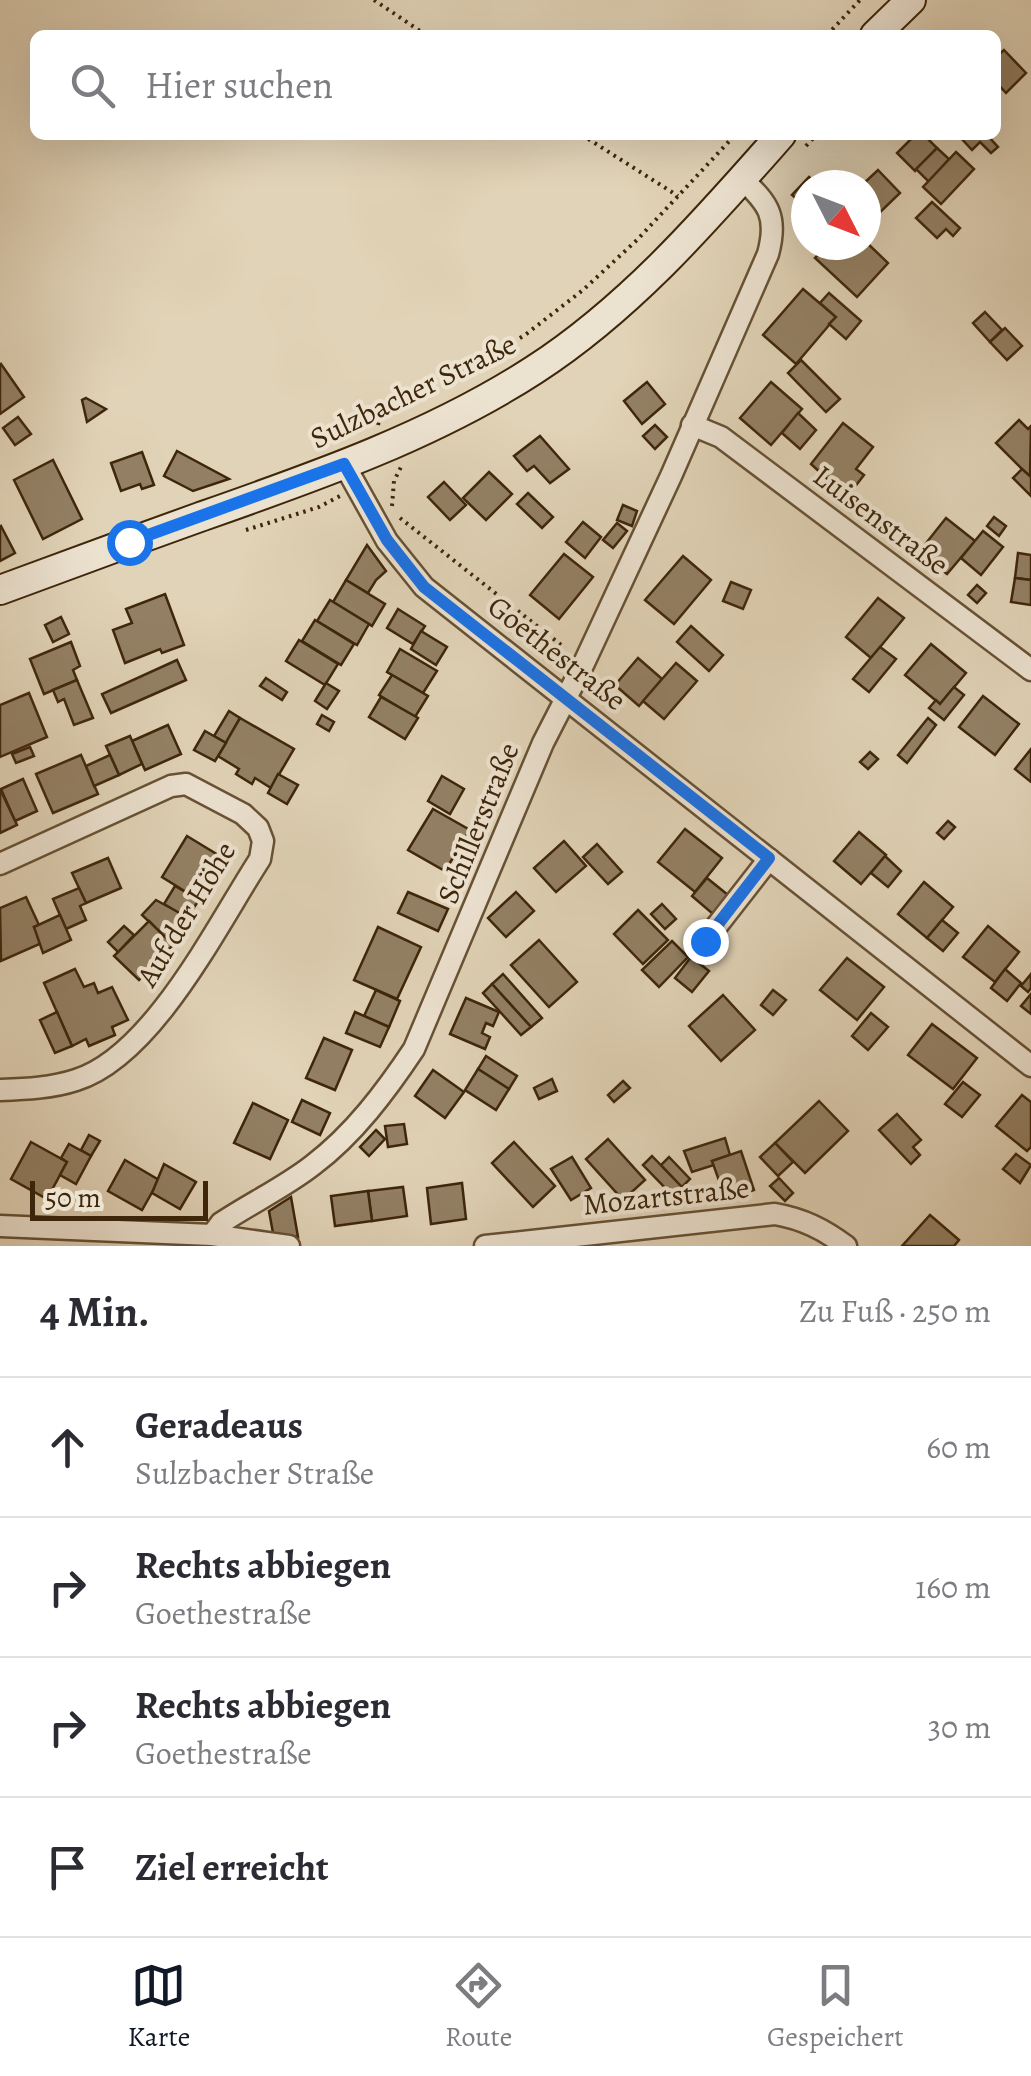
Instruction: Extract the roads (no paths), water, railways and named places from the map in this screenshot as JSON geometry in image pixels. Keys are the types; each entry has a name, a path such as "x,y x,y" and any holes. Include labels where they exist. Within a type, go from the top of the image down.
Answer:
{"main road":[{"path":"880,30 910,0"},
{"name":"Sulzbacher Straße","path":"0,590 344,464 390,458 533,371 583,335 646,280 777,140"}],"street":[{"name":"Schillerstraße","path":"212,1235 221,1223 324,1156 364,1115 407,1060 445,982 543,743 584,663 768,254 773,234 770,210 742,180"},
{"name":"Luisenstraße","path":"692,425 721,437 1031,670"},
{"name":"Goethestraße","path":"344,464 387,540 424,587 1031,1066"},
{"name":"Auf der Höhe","path":"0,864 170,786 186,784 243,814 258,828 264,841 260,859 156,1020 134,1045 78,1080 40,1088 0,1090"},
{"path":"705,941 769,858"},
{"name":"Mozartstraße","path":"485,1246 775,1214 811,1224 846,1246"},
{"path":"0,1226 212,1235 289,1246"}]}
